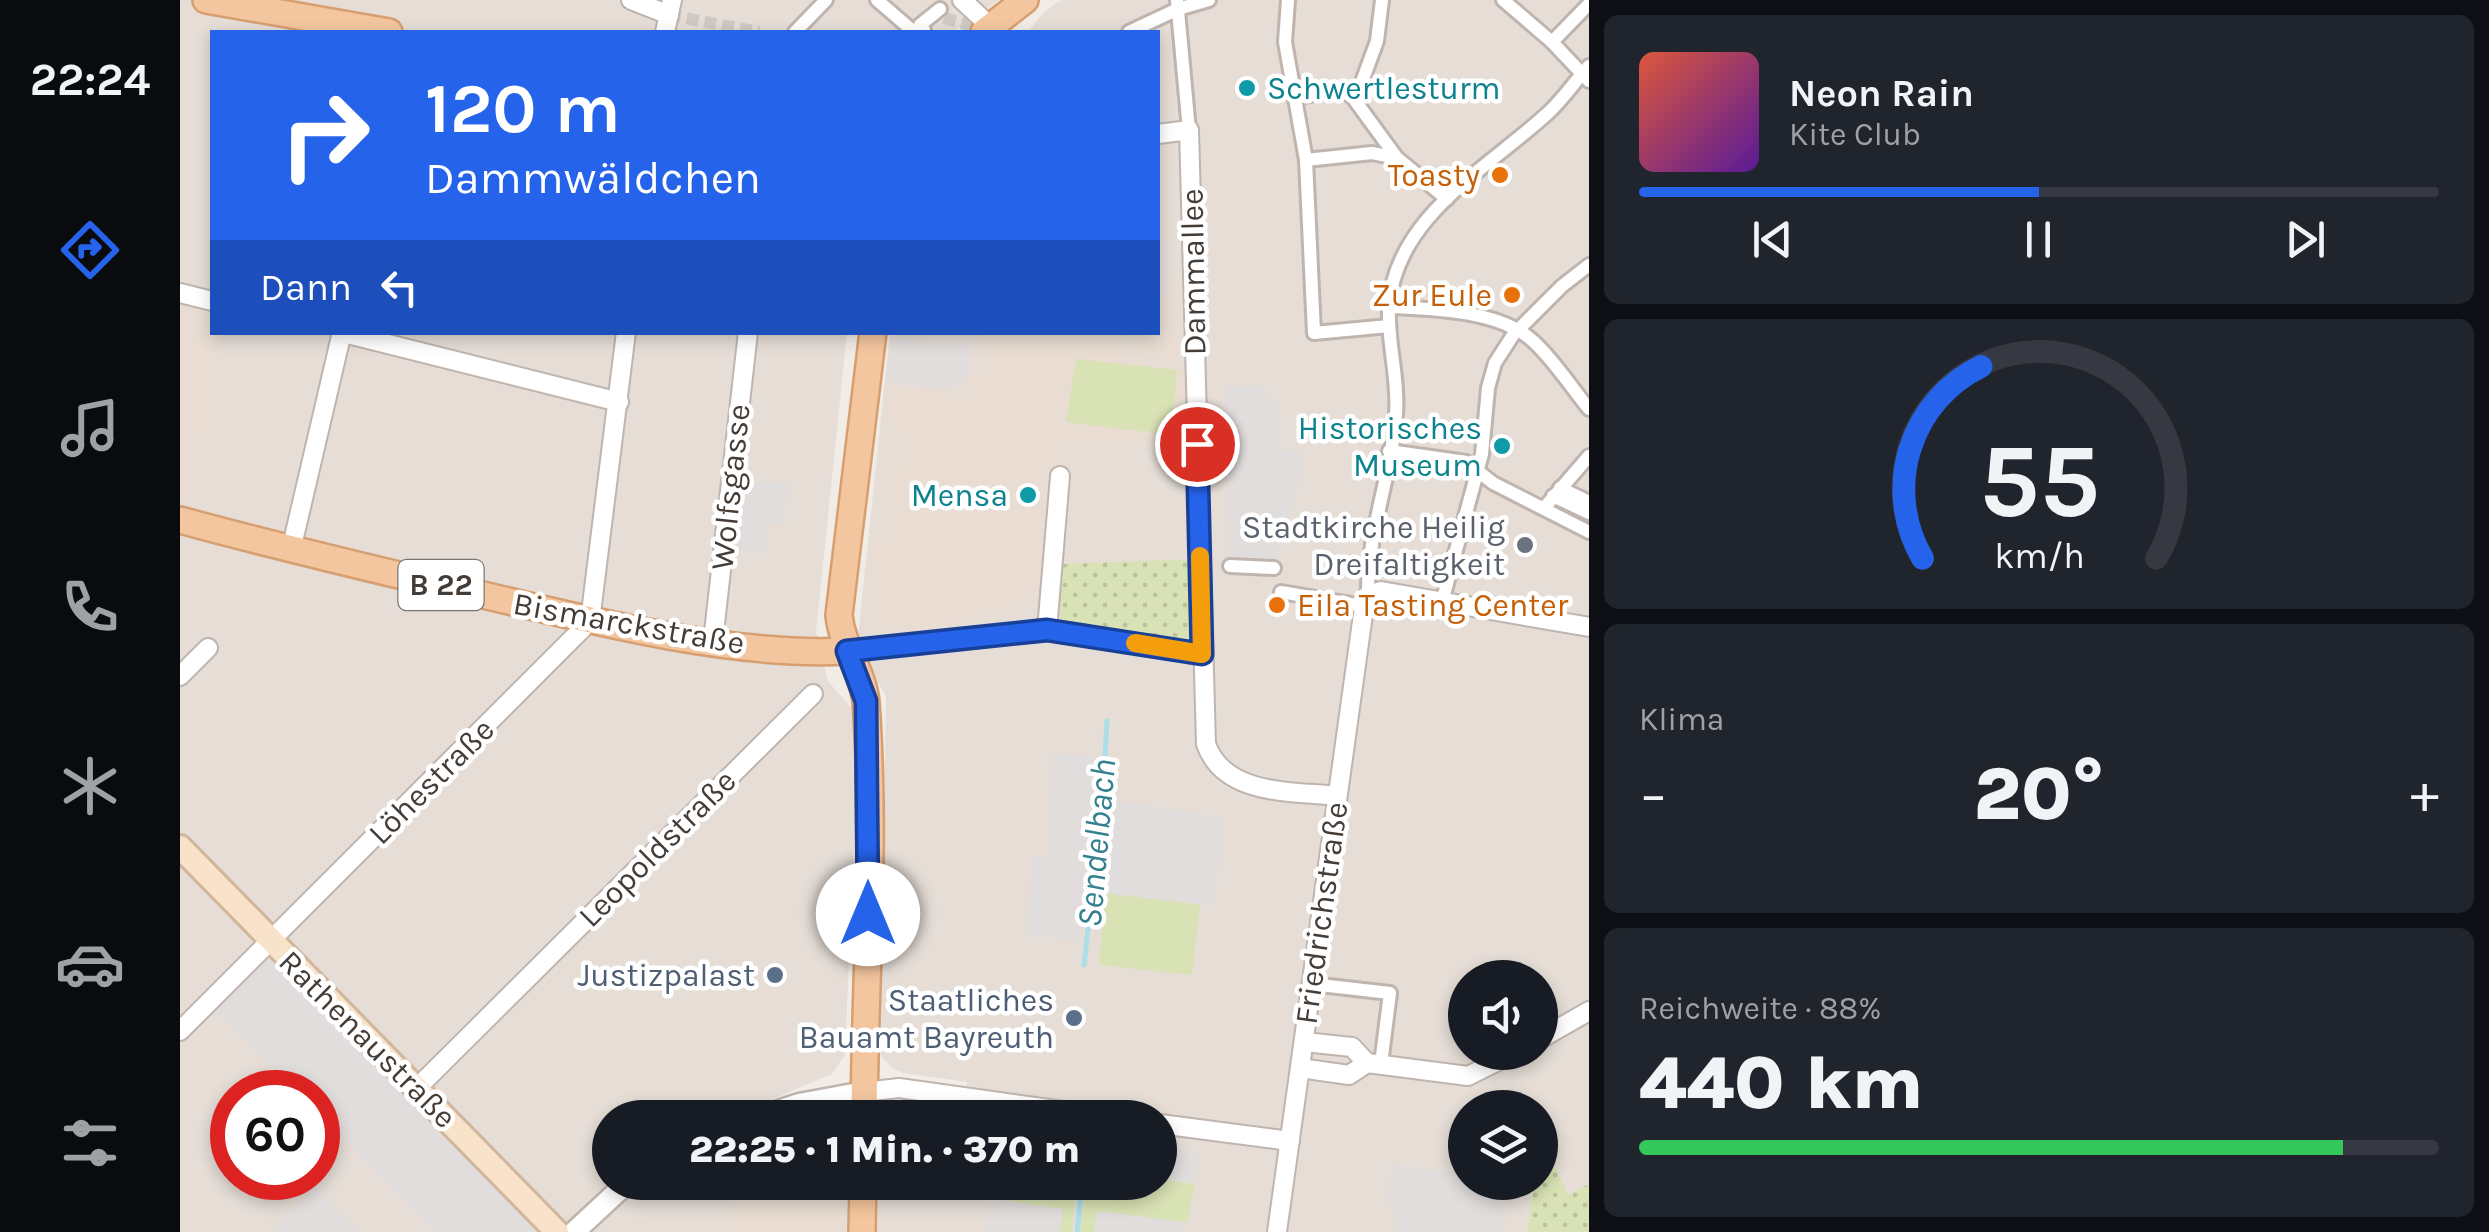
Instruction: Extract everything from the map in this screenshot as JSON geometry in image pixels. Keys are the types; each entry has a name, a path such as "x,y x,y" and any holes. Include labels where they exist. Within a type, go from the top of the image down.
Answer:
{"main road":[{"path":"987,30 1025,0"},
{"path":"216,1 378,30"},
{"path":"864,1100 866,701 847,651 839,614 873,335"},
{"name":"Bismarckstraße","path":"180,520 590,621 713,641 816,653 847,651"},
{"name":"Rathenaustraße","path":"180,846 556,1232"},
{"path":"862,1200 862,1232"}],"street":[{"path":"630,0 669,16"},
{"path":"797,30 826,0"},
{"path":"877,0 921,30"},
{"path":"962,0 987,30"},
{"path":"1133,30 1177,5 1209,0"},
{"path":"1288,0 1284,42 1306,160 1314,333 1390,326"},
{"path":"1356,98 1377,41 1382,0"},
{"path":"1366,600 1378,506 1396,415 1389,378 1389,307 1400,257 1448,199 1551,111 1587,73 1503,0"},
{"path":"1552,42 1589,4"},
{"name":"Dammallee","path":"1177,5 1189,130 1204,734 1209,753 1234,780 1337,796"},
{"path":"922,30 920,25 940,8"},
{"path":"1295,98 1335,90 1356,98 1397,158 1448,199"},
{"path":"1160,134 1189,130"},
{"path":"1306,160 1372,153 1397,158"},
{"path":"1442,602 1479,470 1494,364 1506,342 1589,265"},
{"path":"180,293 210,300"},
{"path":"1389,307 1470,316 1518,330 1536,344 1589,408"},
{"path":"291,550 341,335"},
{"path":"349,335 618,402"},
{"path":"590,621 626,335"},
{"name":"Wolfsgasse","path":"713,641 748,335"},
{"path":"1389,451 1466,462 1493,483 1589,502"},
{"path":"1553,497 1589,456"},
{"path":"1047,630 1060,476"},
{"path":"1553,497 1589,514"},
{"path":"1553,497 1589,532"},
{"path":"1230,566 1274,568"},
{"path":"1281,592 1366,600 1380,591 1589,626"},
{"name":"Friedrichstraße","path":"1277,1232 1366,600"},
{"name":"Löhestraße","path":"180,1031 590,621"},
{"path":"847,651 1047,630 1202,654"},
{"path":"180,676 208,648"},
{"name":"Leopoldstraße","path":"417,1088 813,694"},
{"path":"1311,984 1390,993 1374,1064"},
{"path":"1558,1029 1589,1011"},
{"path":"1304,1042 1352,1048 1374,1064 1468,1076 1480,1070"},
{"path":"1300,1068 1349,1075 1374,1064"},
{"path":"874,1100 899,1088 985,1100"},
{"path":"1177,1126 1290,1142"},
{"path":"574,1232 609,1200"}],"shaded area":[{"path":"180,0 999,0 956,30 210,30 210,335 847,335 816,632 828,681 854,711 855,819 845,1055 832,1074 770,1100 592,1100 592,1200 599,1200 563,1232 180,1232"},
{"path":"1061,0 1589,0 1589,1184 1568,1195 1558,1172 1558,1090 1448,1090 1448,1200 1532,1200 1527,1232 877,1232 878,1200 1177,1200 1177,1100 965,1100 967,1082 903,1073 881,1056 886,696 857,646 890,335 1160,335 1160,30 1030,30 1044,12"},
{"path":"180,296 210,304 210,335 216,335 215,389 195,507 180,503"},
{"path":"1160,296 1182,296 1181,363 1133,355 1128,335 1160,335"},
{"path":"983,335 1119,335 1126,360 1185,370 1183,443 1063,446 1061,467 1052,467 1041,598 943,629 909,631 867,626 879,561 874,560 876,537 884,538 891,518 899,441 896,424 889,423 892,386 962,394 963,382 977,374"},
{"path":"894,339 971,347 969,373 952,388 889,383"},
{"path":"1266,386 1266,399 1279,399 1282,450 1305,452 1303,465 1277,564 1230,562 1224,387"},
{"path":"734,482 788,483 784,524 768,523 765,553 725,549"},
{"path":"1053,754 1095,756 1081,940 1028,936 1031,856 1049,856"},
{"path":"1115,801 1225,818 1213,906 1105,893"},
{"path":"269,956 543,1232 435,1232 340,1136 340,1070 274,1070 215,1011"},
{"path":"1177,1150 1199,1153 1195,1184 1177,1181"},
{"path":"1392,1165 1448,1173 1448,1200 1506,1200 1501,1232 1395,1232 1397,1214 1387,1201"},
{"path":"303,1200 327,1200 360,1232 272,1232"},
{"path":"619,1200 848,1200 847,1232 582,1232"},
{"path":"731,1200 842,1200 842,1232 736,1232"},
{"path":"990,1200 1063,1209 1060,1232 986,1232"},
{"path":"1097,1211 1184,1222 1183,1232 1094,1232"}],"green space":[{"path":"1076,359 1177,370 1172,435 1066,422"},
{"path":"1198,559 1196,645 1059,626 1062,564"},
{"path":"1105,893 1200,904 1192,975 1099,965"},
{"path":"1558,1172 1568,1195 1589,1184 1589,1232 1527,1232 1532,1200 1558,1200"},
{"path":"1177,1181 1195,1184 1187,1223 1097,1211 1094,1232 1080,1232 1083,1200 1177,1200"},
{"path":"1002,1200 1075,1200 1072,1232 1060,1232 1062,1209"}],"waterway":[{"name":"Sendelbach","path":"1084,965 1107,721"},
{"name":"Sendelbach","path":"1077,1232 1080,1200"}],"tunnel":[{"path":"669,15 748,30"},
{"path":"944,18 986,30"}],"slow traffic":[{"path":"1135,643 1202,654 1200,556"}],"place":[{"name":"Schwertlesturm","path":"1247,88"},
{"name":"Toasty","path":"1500,175"},
{"name":"Zur Eule","path":"1512,295"},
{"name":"Historisches Museum","path":"1502,446"},
{"name":"Mensa","path":"1028,495"},
{"name":"Stadtkirche Heilig Dreifaltigkeit","path":"1525,545"},
{"name":"Eila Tasting Center","path":"1277,605"},
{"name":"Justizpalast","path":"775,975"},
{"name":"Staatliches Bauamt Bayreuth","path":"1074,1018"}],"route":[{"path":"868,914 866,701 847,651 1047,630 1202,654 1197,444"}]}
